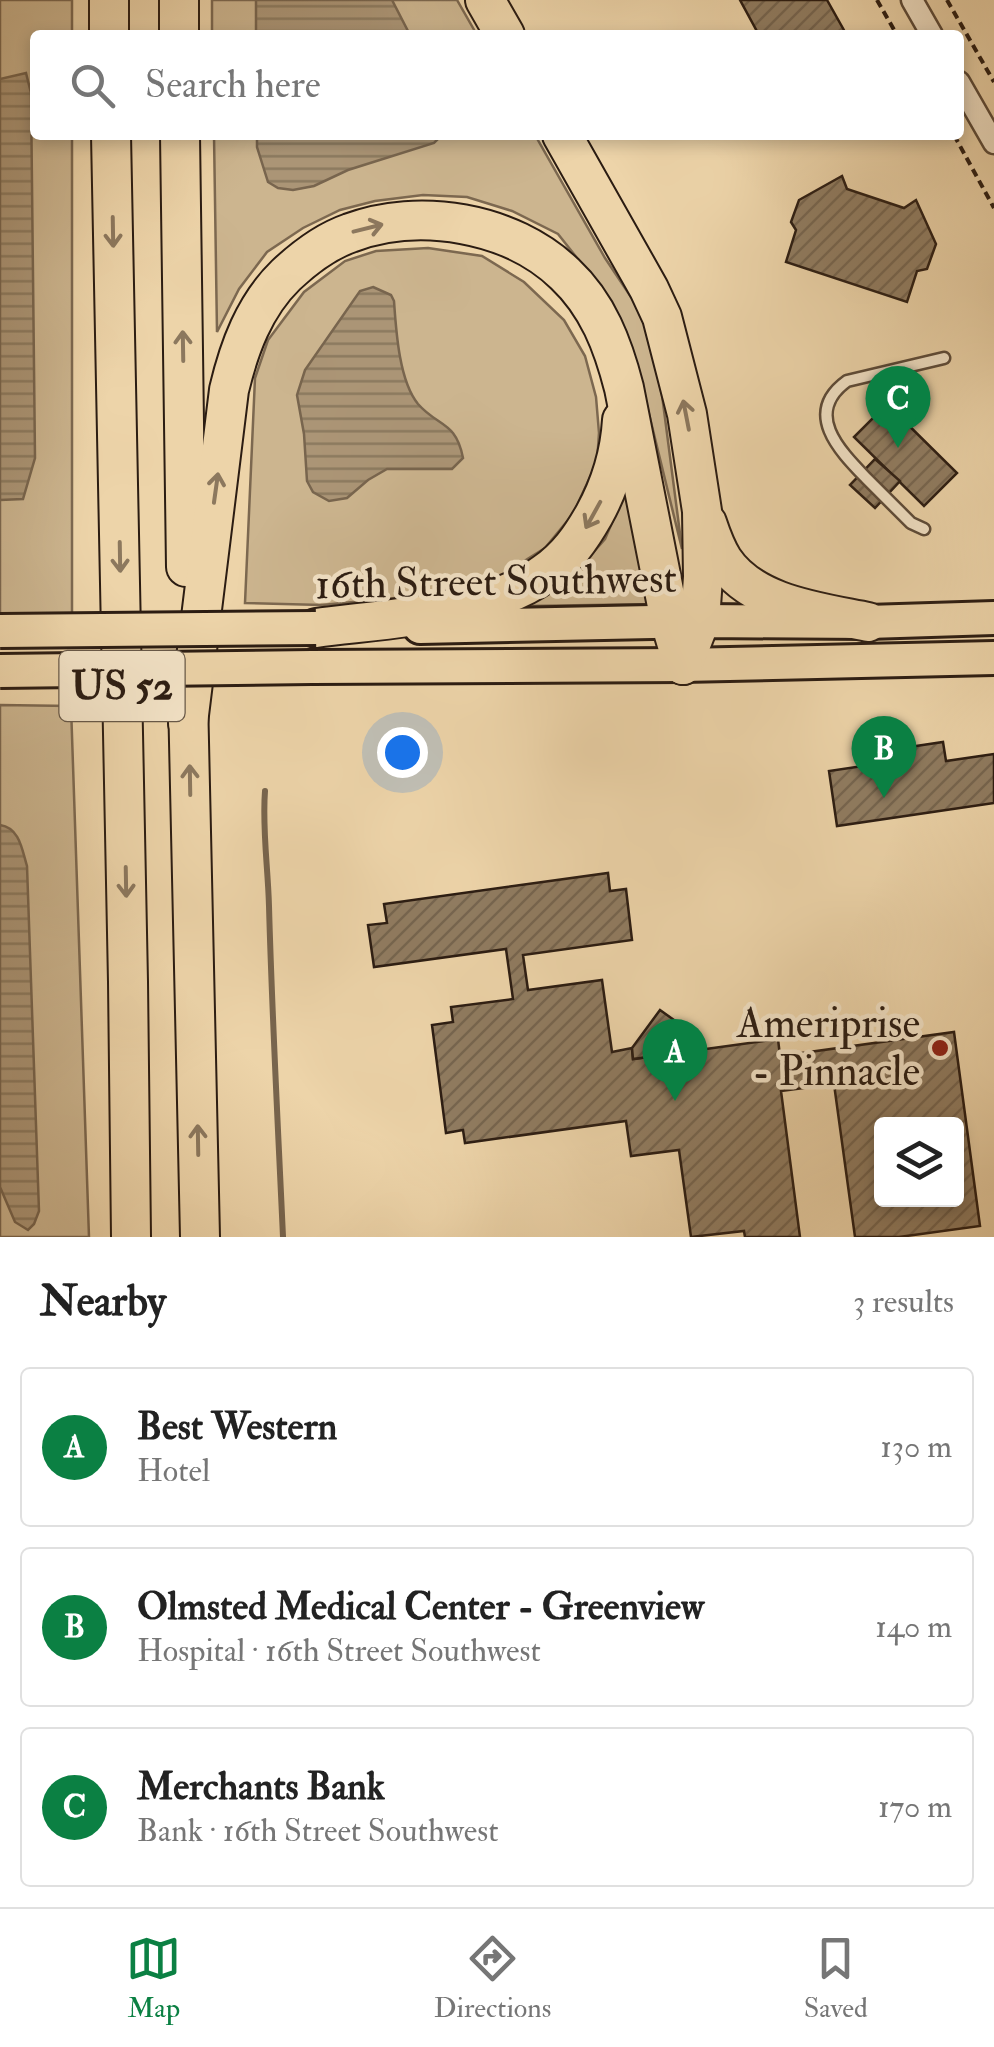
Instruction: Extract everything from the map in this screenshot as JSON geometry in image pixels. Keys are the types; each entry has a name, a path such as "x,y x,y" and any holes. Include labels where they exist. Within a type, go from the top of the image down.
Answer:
{"highway":[{"path":"109,0 110,30"},
{"path":"179,0 179,30"},
{"path":"485,0 502,30"},
{"name":"US 52","path":"112,140 131,1237"},
{"name":"US 52","path":"180,140 200,1237"},
{"path":"565,140 649,289 671,345 702,511 703,577 685,621"},
{"path":"188,724 229,390 236,360 256,314 287,274 349,233 403,220 454,223 507,238 549,259 582,292 597,314 624,388 685,621 683,665"},
{"path":"316,628 458,607 504,594 544,574 580,540 607,488 621,438 624,388"},
{"path":"702,511 724,562 746,584 808,610 868,622"}],"main road":[{"name":"16th Street Southwest","path":"0,631 994,618"},
{"name":"16th Street Southwest","path":"0,671 994,658"}],"street":[{"path":"912,0 929,30"},
{"path":"964,91 994,143"}],"lane":[{"path":"924,529 911,523 844,456 834,442 826,415 828,401 847,381 944,358"}],"path":[{"path":"877,0 894,30"},
{"path":"947,0 994,82"},
{"path":"957,140 994,208"}],"shaded area":[{"path":"0,0 72,0 72,30 30,30 30,140 72,140 72,616 0,615"},
{"path":"212,0 457,0 474,30 212,30"},
{"path":"256,0 392,0 407,30 256,30"},
{"path":"26,73 30,89 35,458 23,499 0,500 0,79"},
{"path":"214,140 538,140 605,258 643,315 662,395 682,549 639,373 608,297 558,234 512,211 467,197 423,195 340,210 267,252 239,289 217,332"},
{"path":"257,140 437,140 348,170 314,186 293,190 268,182"},
{"path":"428,248 482,256 524,282 564,320 585,356 596,397 597,462 573,514 545,548 486,585 437,594 322,605 245,603 255,378 268,340 304,292 345,261 376,251"},
{"path":"373,287 391,295 394,301 400,355 412,394 425,411 456,437 463,458 452,469 387,469 347,498 329,501 313,492 307,481 297,395 305,370 360,291"},
{"path":"626,490 654,604 528,606 583,564 605,539"},
{"path":"0,705 71,706 89,1237 0,1237"},
{"path":"0,825 16,835 27,866 39,1211 28,1230 15,1222 0,1187"}],"building":[{"path":"740,0 827,0 844,30 756,30"},
{"path":"842,176 847,189 904,208 916,200 936,244 927,269 917,271 907,302 786,262 796,230 791,222 799,200"},
{"path":"887,404 957,473 924,506 854,437"},
{"path":"875,459 900,481 875,508 850,485"},
{"path":"943,742 946,761 994,754 994,803 837,826 829,771 890,762 889,750"},
{"path":"608,873 610,891 626,889 632,940 523,955 528,990 602,980 612,1052 632,1048 633,1059 778,1039 780,1056 954,1032 980,1226 899,1237 855,1237 834,1084 781,1091 800,1237 745,1237 744,1231 691,1237 679,1150 631,1156 626,1121 465,1143 463,1130 446,1133 432,1025 453,1022 451,1007 513,999 506,949 374,967 368,925 387,923 384,904"},
{"path":"660,1010 688,1030 670,1054 633,1059 632,1048"}],"waterway":[{"path":"265,791 283,1237"}],"place":[{"name":"Merchants Bank","path":"898,448"},
{"name":"Olmsted Medical Center - Greenview","path":"884,798"},
{"name":"Ameriprise - Pinnacle","path":"940,1048"},
{"name":"Best Western","path":"675,1101"}]}
